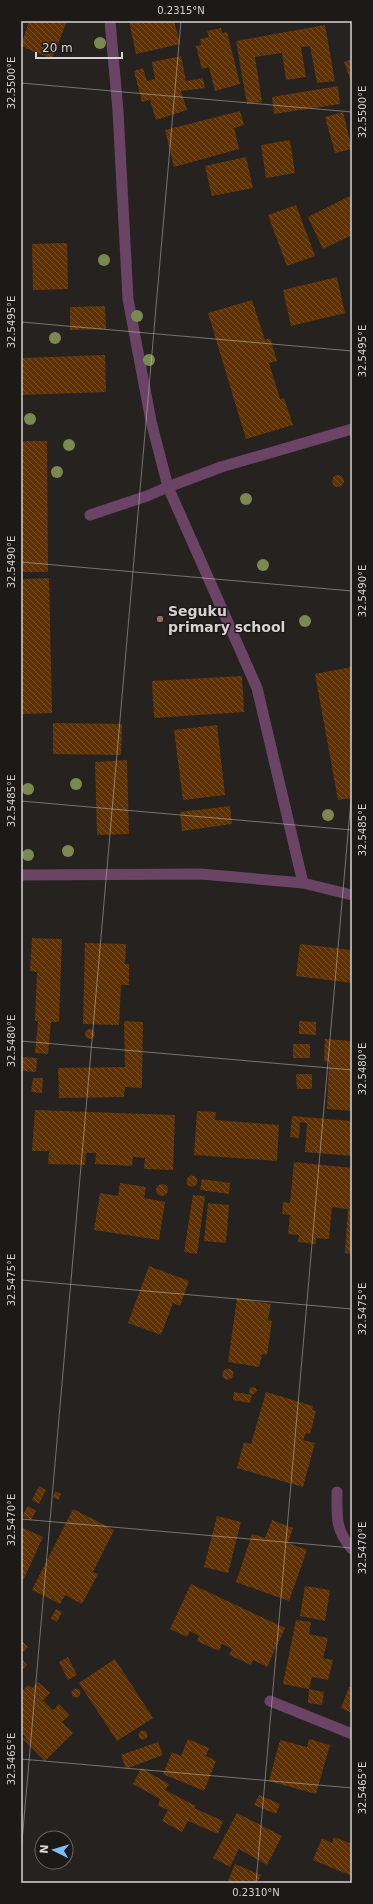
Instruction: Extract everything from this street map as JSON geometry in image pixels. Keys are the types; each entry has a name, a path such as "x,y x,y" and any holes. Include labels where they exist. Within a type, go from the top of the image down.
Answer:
{"street":[{"path":"110,21 118,111 128,299 151,421 168,487 257,688 303,883"},
{"path":"90,515 147,496 221,467 352,429"},
{"path":"21,875 201,874 303,883 352,895"},
{"path":"337,1492 337,1520 340,1534 352,1549"},
{"path":"270,1701 352,1734"}],"building":[{"path":"29,21 67,21 52,59 21,46"},
{"path":"129,21 174,21 180,44 136,54"},
{"path":"325,25 335,81 317,83 310,46 301,47 306,77 286,80 282,53 255,57 262,102 247,104 236,41"},
{"path":"221,28 222,33 227,32 240,84 215,91 209,67 202,69 196,46 201,45 200,39 209,37 207,31"},
{"path":"181,56 186,81 203,78 205,88 181,91 187,110 156,120 150,100 142,102 134,71 143,68 147,81 155,79 152,62"},
{"path":"352,59 352,84 344,62"},
{"path":"338,86 340,104 274,114 272,97"},
{"path":"240,111 244,125 234,128 239,149 174,167 165,130"},
{"path":"343,112 352,149 335,153 325,117"},
{"path":"290,140 295,173 266,178 261,145"},
{"path":"246,157 253,188 212,196 205,166"},
{"path":"352,195 352,235 323,249 308,217"},
{"path":"296,205 315,256 287,266 268,215"},
{"path":"67,243 68,289 33,290 32,244"},
{"path":"337,277 345,313 291,326 283,290"},
{"path":"252,300 265,340 270,338 277,361 269,363 280,399 284,398 293,425 246,439 208,313"},
{"path":"105,306 106,329 70,330 70,307"},
{"path":"105,355 106,392 21,395 21,358"},
{"path":"21,441 47,441 48,572 21,572"},
{"path":"336,475 340,475 344,481 340,487 336,487 332,483 332,479"},
{"path":"49,578 52,713 21,714 21,579"},
{"path":"352,667 352,798 338,800 315,674"},
{"path":"242,676 244,712 154,718 152,681"},
{"path":"53,723 122,724 121,755 53,754"},
{"path":"217,725 225,795 183,800 174,730"},
{"path":"127,760 129,834 97,835 95,762"},
{"path":"230,806 232,824 182,831 180,812"},
{"path":"32,938 62,939 59,1022 51,1022 48,1054 35,1053 38,1021 35,1021 37,972 30,971"},
{"path":"85,943 126,944 125,964 129,964 129,985 121,985 119,1025 83,1024"},
{"path":"300,944 352,950 352,983 296,976"},
{"path":"124,1021 143,1022 142,1088 125,1087 124,1097 59,1098 58,1068 125,1067"},
{"path":"299,1021 316,1022 316,1035 299,1034"},
{"path":"90,1029 95,1034 90,1039 85,1034"},
{"path":"325,1039 352,1041 352,1111 327,1109 329,1062 324,1061"},
{"path":"293,1044 310,1044 310,1058 293,1058"},
{"path":"22,1057 37,1058 36,1072 21,1071"},
{"path":"296,1074 312,1074 312,1089 297,1089"},
{"path":"33,1078 43,1078 42,1093 31,1092"},
{"path":"35,1110 175,1115 173,1170 144,1169 145,1158 133,1157 132,1166 95,1164 96,1153 86,1153 85,1165 48,1164 49,1151 32,1151"},
{"path":"197,1111 216,1112 215,1120 279,1125 277,1161 194,1155"},
{"path":"292,1116 352,1121 352,1156 305,1152 307,1123 300,1122 299,1138 290,1137"},
{"path":"294,1162 352,1168 352,1254 345,1253 348,1209 332,1207 329,1239 316,1238 316,1244 298,1242 299,1235 288,1234 290,1215 282,1214 283,1202 290,1203"},
{"path":"192,1175 196,1177 198,1181 196,1185 192,1187 188,1185 186,1181 188,1177"},
{"path":"202,1179 230,1183 229,1194 200,1190"},
{"path":"120,1183 146,1187 144,1198 165,1202 159,1240 94,1230 100,1193 118,1196"},
{"path":"160,1184 164,1184 168,1190 164,1196 160,1196 156,1192 156,1188"},
{"path":"193,1195 205,1196 197,1254 184,1252"},
{"path":"208,1203 229,1205 226,1243 204,1241"},
{"path":"149,1266 189,1281 180,1306 173,1303 161,1335 128,1323"},
{"path":"237,1298 271,1304 268,1320 272,1321 267,1355 262,1354 259,1367 228,1362"},
{"path":"226,1369 230,1369 232,1370 232,1378 226,1379 223,1376 223,1372"},
{"path":"250,1387 256,1388 257,1391 252,1395 249,1393"},
{"path":"234,1392 252,1395 250,1403 233,1400"},
{"path":"266,1392 313,1406 312,1410 316,1411 310,1434 306,1433 303,1440 315,1443 303,1487 237,1468 244,1442 251,1444"},
{"path":"39,1486 46,1490 39,1504 32,1500"},
{"path":"55,1491 61,1494 58,1500 53,1497"},
{"path":"28,1506 36,1511 31,1520 22,1516"},
{"path":"73,1509 114,1530 93,1572 98,1574 82,1604 65,1595 60,1604 32,1590"},
{"path":"217,1516 241,1522 228,1573 204,1567"},
{"path":"272,1520 293,1528 288,1543 307,1550 289,1601 236,1582 252,1534 265,1538"},
{"path":"21,1527 43,1537 21,1585"},
{"path":"191,1584 285,1628 267,1667 253,1660 251,1665 229,1655 232,1649 222,1644 219,1651 197,1641 199,1636 190,1631 187,1637 170,1629"},
{"path":"305,1586 330,1590 325,1621 300,1616"},
{"path":"56,1609 62,1612 57,1622 51,1618"},
{"path":"296,1620 311,1622 309,1634 328,1638 323,1658 333,1660 328,1680 312,1677 309,1689 283,1684"},
{"path":"21,1640 28,1647 21,1654"},
{"path":"68,1657 77,1675 68,1680 59,1662"},
{"path":"21,1658 27,1665 21,1671"},
{"path":"115,1659 153,1718 117,1741 79,1683"},
{"path":"38,1682 50,1693 43,1700 53,1710 59,1704 70,1715 62,1722 73,1733 45,1761 23,1739 26,1737 21,1732 21,1692 28,1685 32,1688"},
{"path":"349,1687 352,1688 352,1713 341,1708"},
{"path":"74,1689 78,1689 80,1693 78,1697 74,1697 72,1695 72,1691"},
{"path":"309,1689 324,1692 322,1705 308,1703"},
{"path":"143,1730 148,1735 143,1740 138,1735"},
{"path":"188,1739 209,1748 206,1756 216,1761 204,1791 163,1774 172,1752 181,1756"},
{"path":"309,1739 330,1745 316,1794 269,1781 280,1740 307,1747"},
{"path":"158,1742 163,1755 126,1769 121,1755"},
{"path":"141,1768 169,1784 165,1790 196,1806 194,1808 223,1821 218,1834 188,1821 182,1832 162,1821 168,1810 158,1806 160,1799 133,1784"},
{"path":"259,1795 280,1804 276,1814 254,1805"},
{"path":"237,1813 282,1836 267,1865 239,1849 230,1867 213,1858"},
{"path":"334,1837 352,1844 352,1876 313,1860 322,1838 332,1843"},
{"path":"235,1864 261,1875 258,1882 261,1883 227,1883"}],"place":[{"name":"Seguku primary school","path":"160,619"}]}
